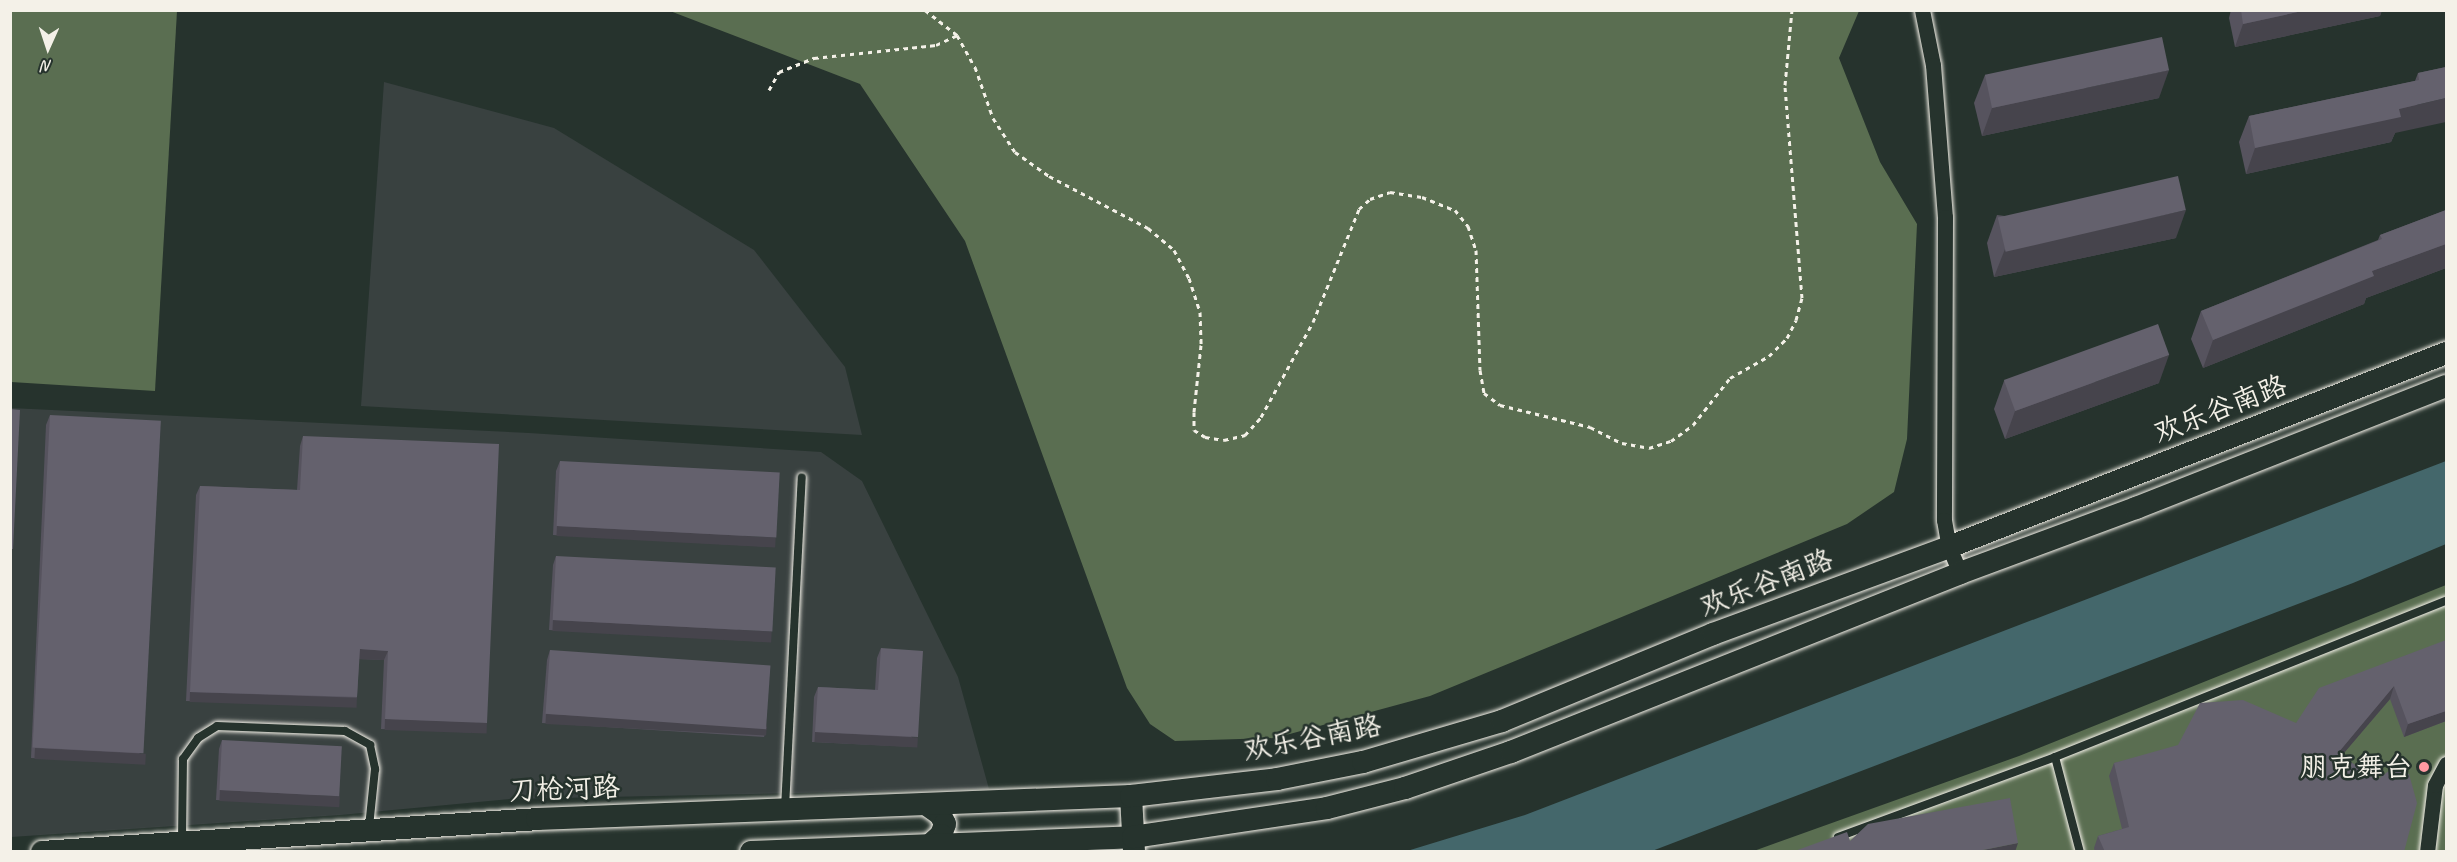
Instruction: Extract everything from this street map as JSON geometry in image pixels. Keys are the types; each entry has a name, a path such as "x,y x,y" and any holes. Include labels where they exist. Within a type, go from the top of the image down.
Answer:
{"street":[{"path":"1922,10 1933,65 1945,217 1944,520 1949,547 1960,573"},
{"name":"欢乐谷南路","path":"1089,799 1277,779 1363,762 1502,721 1713,634 1949,547 2446,353"},
{"path":"751,852 930,845 1134,844 1327,808 1405,788 1511,752 1960,573 2136,508 2446,386"},
{"path":"2127,477 2112,490 2114,500 2118,506 2136,508"},
{"path":"2427,852 2435,785 2446,764"},
{"path":"1131,796 1134,844"},
{"path":"1089,799 1092,845"},
{"name":"刀枪河路","path":"42,852 183,847 369,829 537,819 1089,799"},
{"path":"927,805 940,814 945,824 941,836 930,845"}],"lane":[{"path":"784,810 802,477"},
{"path":"1831,839 2055,757 2446,601"},
{"path":"183,847 183,759 198,738 217,726 345,731 370,745 375,769 369,829"},
{"path":"2055,757 2080,852"}],"path":[{"path":"926,10 957,36 975,67 993,118 1015,152 1049,176 1148,228 1174,250 1189,278 1200,312 1202,345 1194,412 1194,430 1200,434 1224,440 1245,435 1261,417 1313,322 1359,209 1370,199 1390,192 1422,197 1455,210 1468,226 1476,250 1480,370 1484,393 1500,405 1590,427 1622,443 1649,448 1671,441 1693,425 1730,378 1769,356 1787,338 1796,320 1802,298 1785,85 1792,10"},
{"path":"769,90 779,72 814,58 936,45 957,36"}],"shaded area":[{"path":"384,82 554,128 754,250 845,367 862,435 361,406"},
{"path":"10,408 529,433 821,452 862,481 958,677 989,789 510,799 340,815 11,837"}],"green space":[{"path":"10,11 177,11 155,391 11,382"},
{"path":"670,11 1859,11 1839,58 1880,162 1917,224 1907,439 1894,492 1847,524 1430,696 1275,738 1175,741 1150,724 1127,688 965,241 860,84"},
{"path":"2446,585 2446,851 1751,852 2019,756"}],"water":[{"path":"2446,461 2446,544 2353,583 1652,851 1407,851 1525,815"}],"building":[{"path":"2241,10 2307,10 2243,24"},
{"path":"2162,37 2169,70 1992,108 1985,75"},
{"path":"2446,67 2446,98 2399,109 2401,117 2255,148 2249,116 2419,80 2418,73"},
{"path":"2178,176 2186,210 2006,252 1998,218"},
{"path":"2446,210 2446,244 2372,271 2374,276 2213,340 2201,311 2382,239 2380,235"},
{"path":"2158,324 2169,355 2015,411 2004,380"},
{"path":"10,409 20,410 13,549 10,549"},
{"path":"50,415 161,421 143,753 33,748"},
{"path":"303,436 499,444 487,723 385,719 388,651 360,649 357,697 190,692 200,486 300,490"},
{"path":"560,461 780,473 776,537 557,526"},
{"path":"556,556 776,568 772,631 553,620"},
{"path":"2446,640 2446,711 2408,724 2394,686 2338,753 2377,780 2394,767 2409,774 2417,803 2404,852 2105,852 2098,836 2129,827 2114,763 2178,745 2200,703 2243,700 2296,723 2319,688"},
{"path":"881,648 923,651 918,737 815,732 818,687 878,690"},
{"path":"550,650 770,665 766,729 546,714"},
{"path":"222,740 342,746 339,796 219,790"},
{"path":"2010,798 2018,843 1973,852 1792,852 1847,832 1850,841 1868,824"}],"place":[{"name":"朋克舞台","path":"2424,767"}]}
